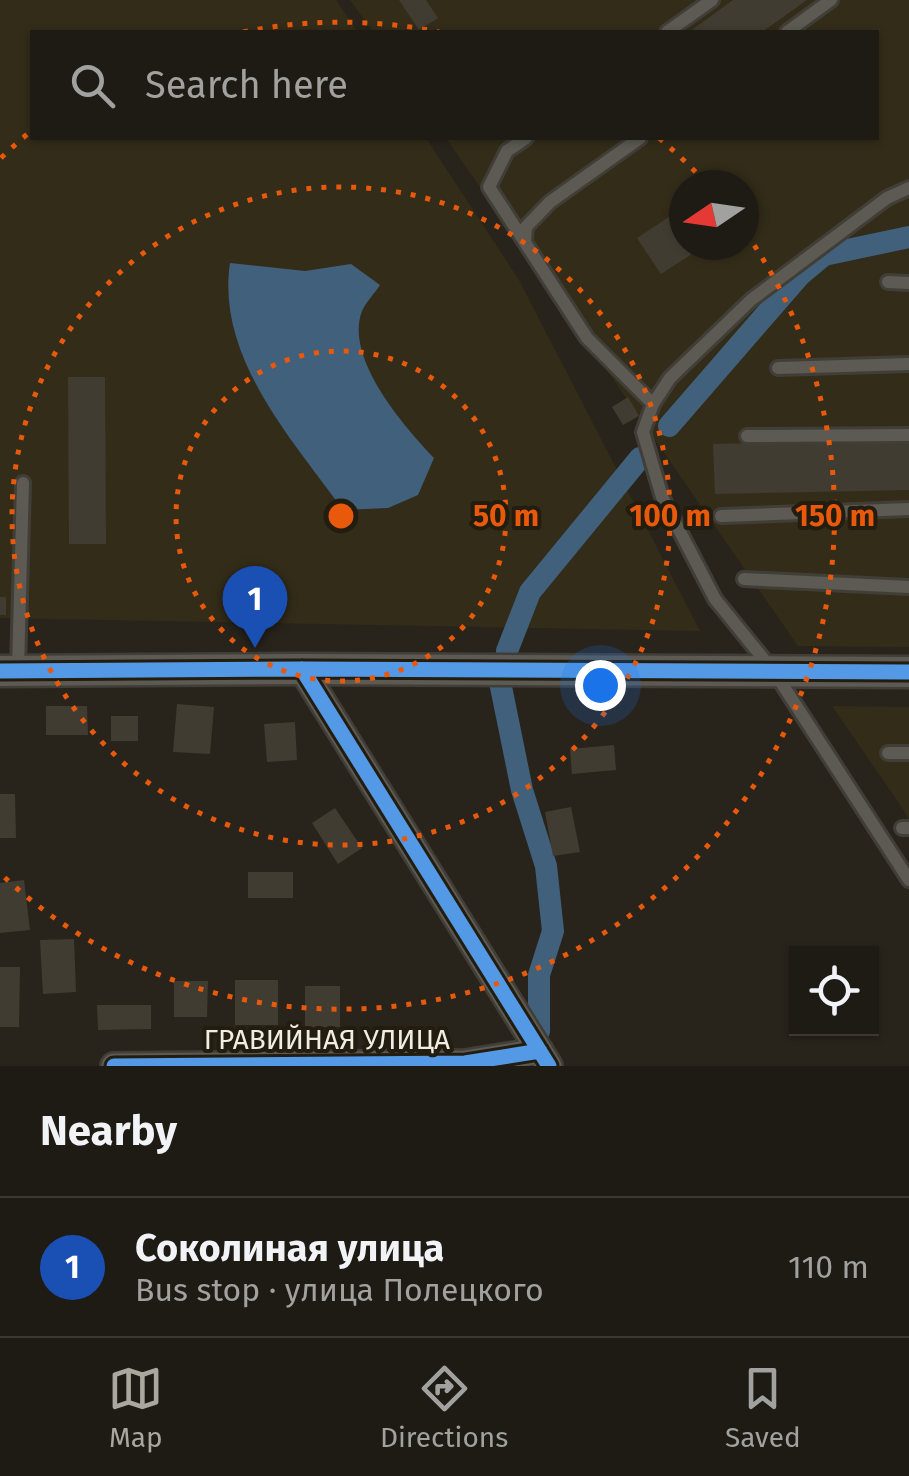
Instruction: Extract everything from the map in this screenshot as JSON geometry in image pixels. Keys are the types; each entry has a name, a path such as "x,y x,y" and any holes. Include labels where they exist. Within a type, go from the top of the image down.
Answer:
{"street":[{"path":"302,669 545,1059"},
{"path":"9,671 909,672"},
{"name":"ГРАВИЙНАЯ УЛИЦА","path":"114,1066 545,1059"}],"lane":[{"path":"670,30 712,0"},
{"path":"790,30 831,0"},
{"path":"523,140 507,151 488,186 588,338 653,404"},
{"path":"526,242 526,227 550,202 637,140"},
{"path":"909,188 887,198 751,300 670,378 653,404 643,432 662,496 715,600 775,673 909,880"},
{"path":"888,282 909,283"},
{"path":"778,368 909,364"},
{"path":"747,436 909,435"},
{"path":"9,671 23,483"},
{"path":"721,516 909,509"},
{"path":"744,579 909,587"},
{"path":"888,753 909,754"}],"shaded area":[{"path":"0,0 336,0 357,30 30,30 30,140 427,140 519,280 700,631 0,618"},
{"path":"350,0 909,0 909,647 798,646 447,140 879,140 879,30 372,30"},
{"path":"832,706 909,707 909,820 899,803"}],"water":[{"path":"230,263 305,271 351,264 380,285 362,311 361,349 393,410 434,458 418,495 388,508 343,510 281,425 246,364 229,298"}],"building":[{"path":"399,0 426,0 438,18 419,30"},
{"path":"733,0 807,0 765,30 692,30"},
{"path":"669,217 669,260 683,260 661,274 637,238"},
{"path":"68,377 105,377 106,544 69,544"},
{"path":"628,397 639,416 623,425 612,407"},
{"path":"713,444 909,444 909,490 715,494"},
{"path":"0,597 6,597 6,615 0,615"},
{"path":"177,704 214,707 210,754 173,752"},
{"path":"46,706 87,706 88,735 46,735"},
{"path":"111,716 138,716 138,741 111,741"},
{"path":"295,722 297,760 267,762 264,724"},
{"path":"614,745 616,770 572,774 570,749"},
{"path":"0,794 15,794 16,838 0,838"},
{"path":"571,807 580,852 553,856 545,812"},
{"path":"335,808 362,848 338,864 312,823"},
{"path":"248,872 293,872 293,898 248,898"},
{"path":"24,880 30,930 0,933 0,883"},
{"path":"74,939 76,992 43,994 40,940"},
{"path":"0,967 20,967 19,1027 0,1027"},
{"path":"235,980 278,980 278,1025 235,1025"},
{"path":"174,981 208,981 207,1017 174,1017"},
{"path":"305,986 340,986 340,1027 305,1027"},
{"path":"97,1005 151,1005 151,1029 98,1030"}],"waterway":[{"path":"669,426 800,275 824,255 909,237"},
{"path":"507,651 530,592 640,458"},
{"path":"500,682 522,790 546,866 553,931 539,975 539,1031"}],"cycle path":[{"path":"302,669 549,1066"},
{"path":"0,671 909,672"},
{"path":"114,1066 465,1063 540,1051"}],"place":[{"name":"Соколиная улица","path":"255,648"}]}
